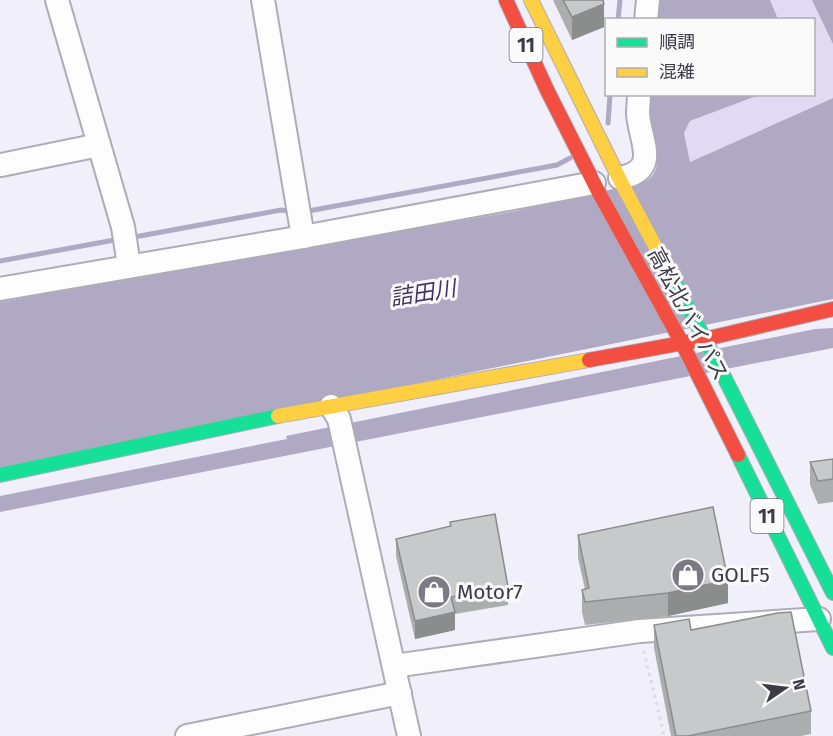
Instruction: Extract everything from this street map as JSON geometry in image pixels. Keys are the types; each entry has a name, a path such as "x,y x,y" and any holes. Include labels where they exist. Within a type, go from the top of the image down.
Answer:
{"main road":[{"name":"高松北バイパス","path":"506,0 547,90 595,185 682,344 833,648"},
{"name":"高松北バイパス","path":"531,0 620,180 705,339 833,593"},
{"path":"0,475 682,344 833,309"}],"street":[{"path":"57,0 123,227 128,258"},
{"path":"263,0 301,230"},
{"path":"646,18 648,0"},
{"path":"620,180 632,176 643,168 646,155 638,114 639,96"},
{"path":"1,165 99,145"},
{"path":"0,289 128,258 595,185"},
{"path":"335,412 345,443 409,736"},
{"path":"394,666 640,631 819,619"},
{"path":"187,736 400,693"}],"path":[{"path":"640,631 664,736"}],"shaded area":[{"path":"770,0 812,0 833,44 833,98 690,162 684,133 690,121 756,96 815,96 815,18 778,18"}],"water":[{"path":"657,0 770,0 778,18 655,18"},
{"path":"812,0 833,0 833,44"},
{"name":"詰田川","path":"647,96 756,96 690,121 684,133 690,162 833,98 833,299 0,468 0,302 516,211 644,182 651,177 657,163 647,113"},
{"path":"833,328 833,348 0,512 0,496 815,329"}],"building":[{"path":"563,0 603,0 604,4 572,17"},
{"path":"833,459 833,479 818,481 810,462"},
{"path":"713,507 728,580 668,593 585,602 582,590 589,588 578,535"},
{"path":"495,514 508,587 451,597 455,612 415,621 396,539 451,526 450,522"},
{"path":"791,612 811,711 688,736 676,736 654,625 689,619 691,630"}],"waterway":[{"path":"618,18 620,0"},
{"path":"608,123 610,96"},
{"path":"303,212 557,165 570,158"},
{"path":"129,238 281,210 294,212"},
{"path":"0,261 120,239"}],"traffic: fast":[{"path":"663,261 833,593"},
{"path":"0,475 278,416"},
{"path":"738,455 833,648"}],"traffic: slow":[{"path":"531,0 623,186 663,261"},
{"path":"278,416 589,360"}],"traffic: jam":[{"path":"506,0 547,90 598,191 682,343 738,455"},
{"path":"589,360 705,339 833,309"}],"place":[{"name":"GOLF5","path":"688,575"},
{"name":"Motor7","path":"434,592"}]}
